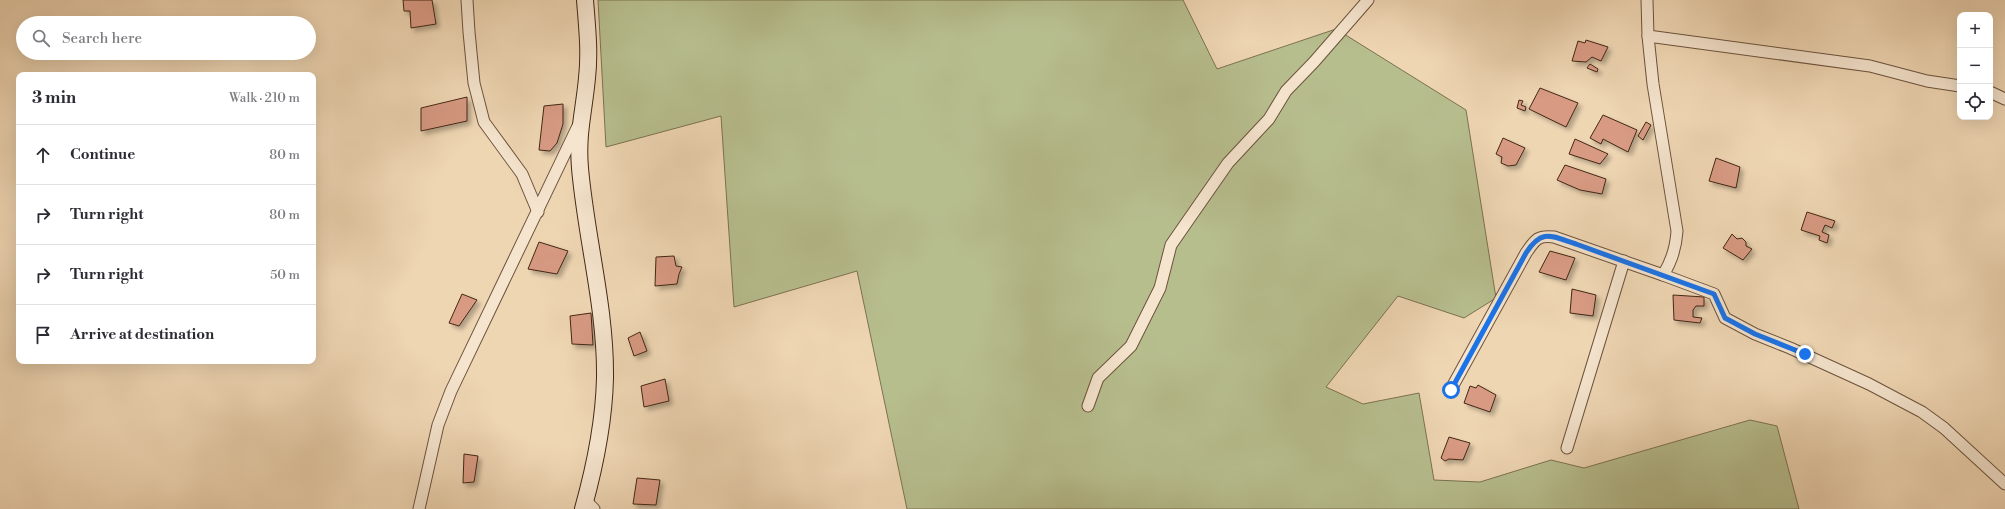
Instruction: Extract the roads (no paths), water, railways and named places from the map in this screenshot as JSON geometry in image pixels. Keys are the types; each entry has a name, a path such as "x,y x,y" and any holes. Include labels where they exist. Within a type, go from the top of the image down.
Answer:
{"street":[{"path":"468,0 469,32 474,83 484,122 522,174 538,212"},
{"path":"585,0 588,52 587,79 580,124 580,169 602,329 605,377 600,430 587,506"},
{"path":"1088,406 1098,378 1131,346 1160,288 1171,245 1188,219 1228,163 1269,119 1286,91 1314,62 1368,0"},
{"path":"1647,0 1648,36 1653,84 1677,231 1673,254 1663,275"},
{"path":"1648,36 1870,66 1934,83 1957,86"},
{"path":"1993,93 2005,99"},
{"path":"420,509 438,426 451,391 580,124"},
{"path":"1451,390 1533,241 1542,236 1554,238 1624,261 1714,294 1725,318 1739,326 1823,362 1912,405 1944,428 2005,484"},
{"path":"1567,448 1624,261"}]}
